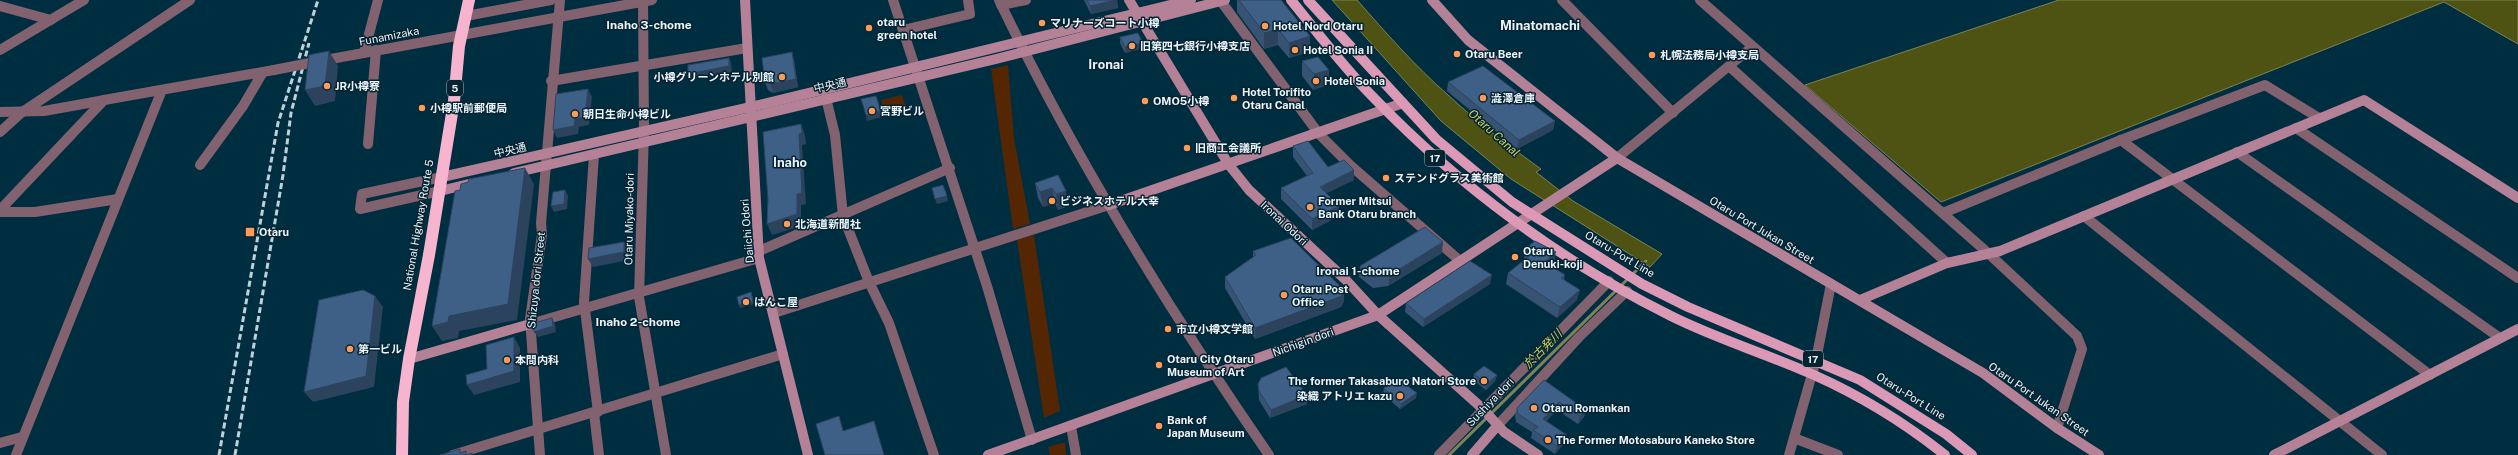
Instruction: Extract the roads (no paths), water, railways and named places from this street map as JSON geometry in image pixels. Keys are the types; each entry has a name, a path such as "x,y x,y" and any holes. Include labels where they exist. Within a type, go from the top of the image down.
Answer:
{"highway":[{"name":"National Highway Route 5","path":"402,455 403,402 409,359 440,192 462,34 469,0"}],"main road":[{"name":"17","path":"1291,0 1384,110 1461,182 1518,223 1609,281 1700,329 1812,374 1874,405 1915,430 1944,455"},
{"name":"Otaru-Port Line","path":"1308,0 1436,139 1464,164 1512,202 1642,284 1688,307 1816,360 1860,380 1946,434 1972,455"}],"street":[{"path":"0,50 84,0"},
{"path":"0,132 21,113 190,0"},
{"path":"364,53 378,0"},
{"path":"466,16 551,0"},
{"name":"Shizuya dori Street","path":"540,455 530,324 537,257 542,235 541,223 548,153 551,81 560,0"},
{"name":"Daiichi Odori","path":"745,0 759,255 808,455"},
{"path":"893,0 950,168 1032,440"},
{"path":"903,30 970,14 968,0"},
{"path":"1026,0 1000,3 1022,47 1109,205 1213,374 1269,455"},
{"name":"Ironai Odori","path":"1129,0 1229,165 1249,190 1346,280 1378,315 1483,409 1510,437 1538,455"},
{"name":"中央通","path":"1139,18 1191,0"},
{"path":"1222,0 1319,134 1350,166 1459,260"},
{"name":"中央通","path":"504,176 643,142 750,112 1139,18 1222,0"},
{"name":"Otaru Port Jukan Street","path":"1432,0 1468,40 1617,158 1983,373 2057,428 2100,455"},
{"path":"1562,0 1673,113"},
{"path":"1700,0 1752,47 1796,82 1988,253 2077,336 2082,349 2057,428"},
{"name":"Funamizaka","path":"0,112 21,113 117,98 646,1"},
{"name":"Otaru Miyako-dori","path":"646,1 643,65 644,130 639,294 657,394 666,455"},
{"path":"0,6 51,20"},
{"path":"1617,158 1730,67 1752,47"},
{"path":"551,81 747,48"},
{"path":"368,144 376,50"},
{"path":"1730,67 1947,263"},
{"path":"200,165 243,106 263,72"},
{"name":"中央通","path":"442,177 644,130 826,98 917,72"},
{"path":"1943,213 2121,140 2265,85 2319,118"},
{"path":"16,455 162,90"},
{"path":"826,98 835,135 843,216 869,282 889,323 934,455"},
{"path":"0,211 104,100"},
{"path":"1860,300 1947,263 2000,251 2364,100 2518,198"},
{"path":"774,313 1229,165 1403,103"},
{"path":"2296,128 2518,278"},
{"path":"2121,140 2430,375"},
{"path":"2237,152 2500,338"},
{"path":"594,154 585,309 599,455"},
{"name":"Nichigin dori","path":"988,455 1378,315 1459,260 1531,215 1617,158"},
{"path":"409,359 639,294 759,255 950,168"},
{"path":"442,177 362,194 360,209 440,192 483,180"},
{"path":"0,211 35,212 118,199"},
{"path":"2084,216 2382,455"},
{"name":"Sushiya dori","path":"1439,455 1609,281"},
{"path":"1789,455 1816,360 1831,284"},
{"name":"Sushiya dori","path":"1472,455 1495,422 1627,291"},
{"path":"2274,455 2518,329"},
{"path":"454,455 657,394 783,354"},
{"path":"1071,426 1076,455"},
{"path":"0,443 22,437"},
{"path":"1794,438 1838,455"}],"waterway":[{"name":"於古発川","path":"1449,455 1646,261"}],"railway":[{"path":"219,455 278,123 318,0"},
{"path":"235,455 283,175 291,113 309,43"}],"place":[{"name":"マリナーズコート小樽","path":"1042,23"},
{"name":"Hotel Nord Otaru","path":"1265,26"},
{"name":"otaru green hotel","path":"869,28"},
{"name":"旧第四七銀行小樽支店","path":"1132,46"},
{"name":"Hotel Sonia II","path":"1295,50"},
{"name":"Otaru Beer","path":"1457,54"},
{"name":"札幌法務局小樽支局","path":"1652,55"},
{"name":"小樽グリーンホテル別館","path":"782,77"},
{"name":"Hotel Sonia","path":"1316,81"},
{"name":"JR小樽寮","path":"327,86"},
{"name":"Hotel Torifito Otaru Canal","path":"1234,98"},
{"name":"澁澤倉庫","path":"1483,98"},
{"name":"OMO5小樽","path":"1145,101"},
{"name":"小樽駅前郵便局","path":"422,108"},
{"name":"宮野ビル","path":"872,111"},
{"name":"朝日生命小樽ビル","path":"575,114"},
{"name":"旧商工会議所","path":"1187,148"},
{"name":"ステンドグラス美術館","path":"1386,178"},
{"name":"ビジネスホテル大幸","path":"1052,201"},
{"name":"Former Mitsui Bank Otaru branch","path":"1310,207"},
{"name":"北海道新聞社","path":"787,224"},
{"name":"Otaru","path":"250,232"},
{"name":"Otaru Denuki-koji","path":"1515,257"},
{"name":"Otaru Post Office","path":"1284,295"},
{"name":"はんこ屋","path":"746,302"},
{"name":"市立小樽文学館","path":"1168,329"},
{"name":"第一ビル","path":"350,349"},
{"name":"本間内科","path":"507,360"},
{"name":"Otaru City Otaru Museum of Art","path":"1159,365"},
{"name":"The former Takasaburo Natori Store","path":"1484,381"},
{"name":"染織 アトリエ kazu","path":"1400,396"},
{"name":"Otaru Romankan","path":"1534,408"},
{"name":"Bank of Japan Museum","path":"1159,426"},
{"name":"The Former Motosaburo Kaneko Store","path":"1548,440"}],"district":[{"name":"Inaho 3-chome","path":"649,25"},
{"name":"Minatomachi","path":"1540,25"},
{"name":"Ironai","path":"1106,64"},
{"name":"Inaho","path":"790,162"},
{"name":"Ironai 1-chome","path":"1358,271"},
{"name":"Inaho 2-chome","path":"638,322"}],"water label":[{"name":"Otaru Canal","path":"1494,133"}]}
